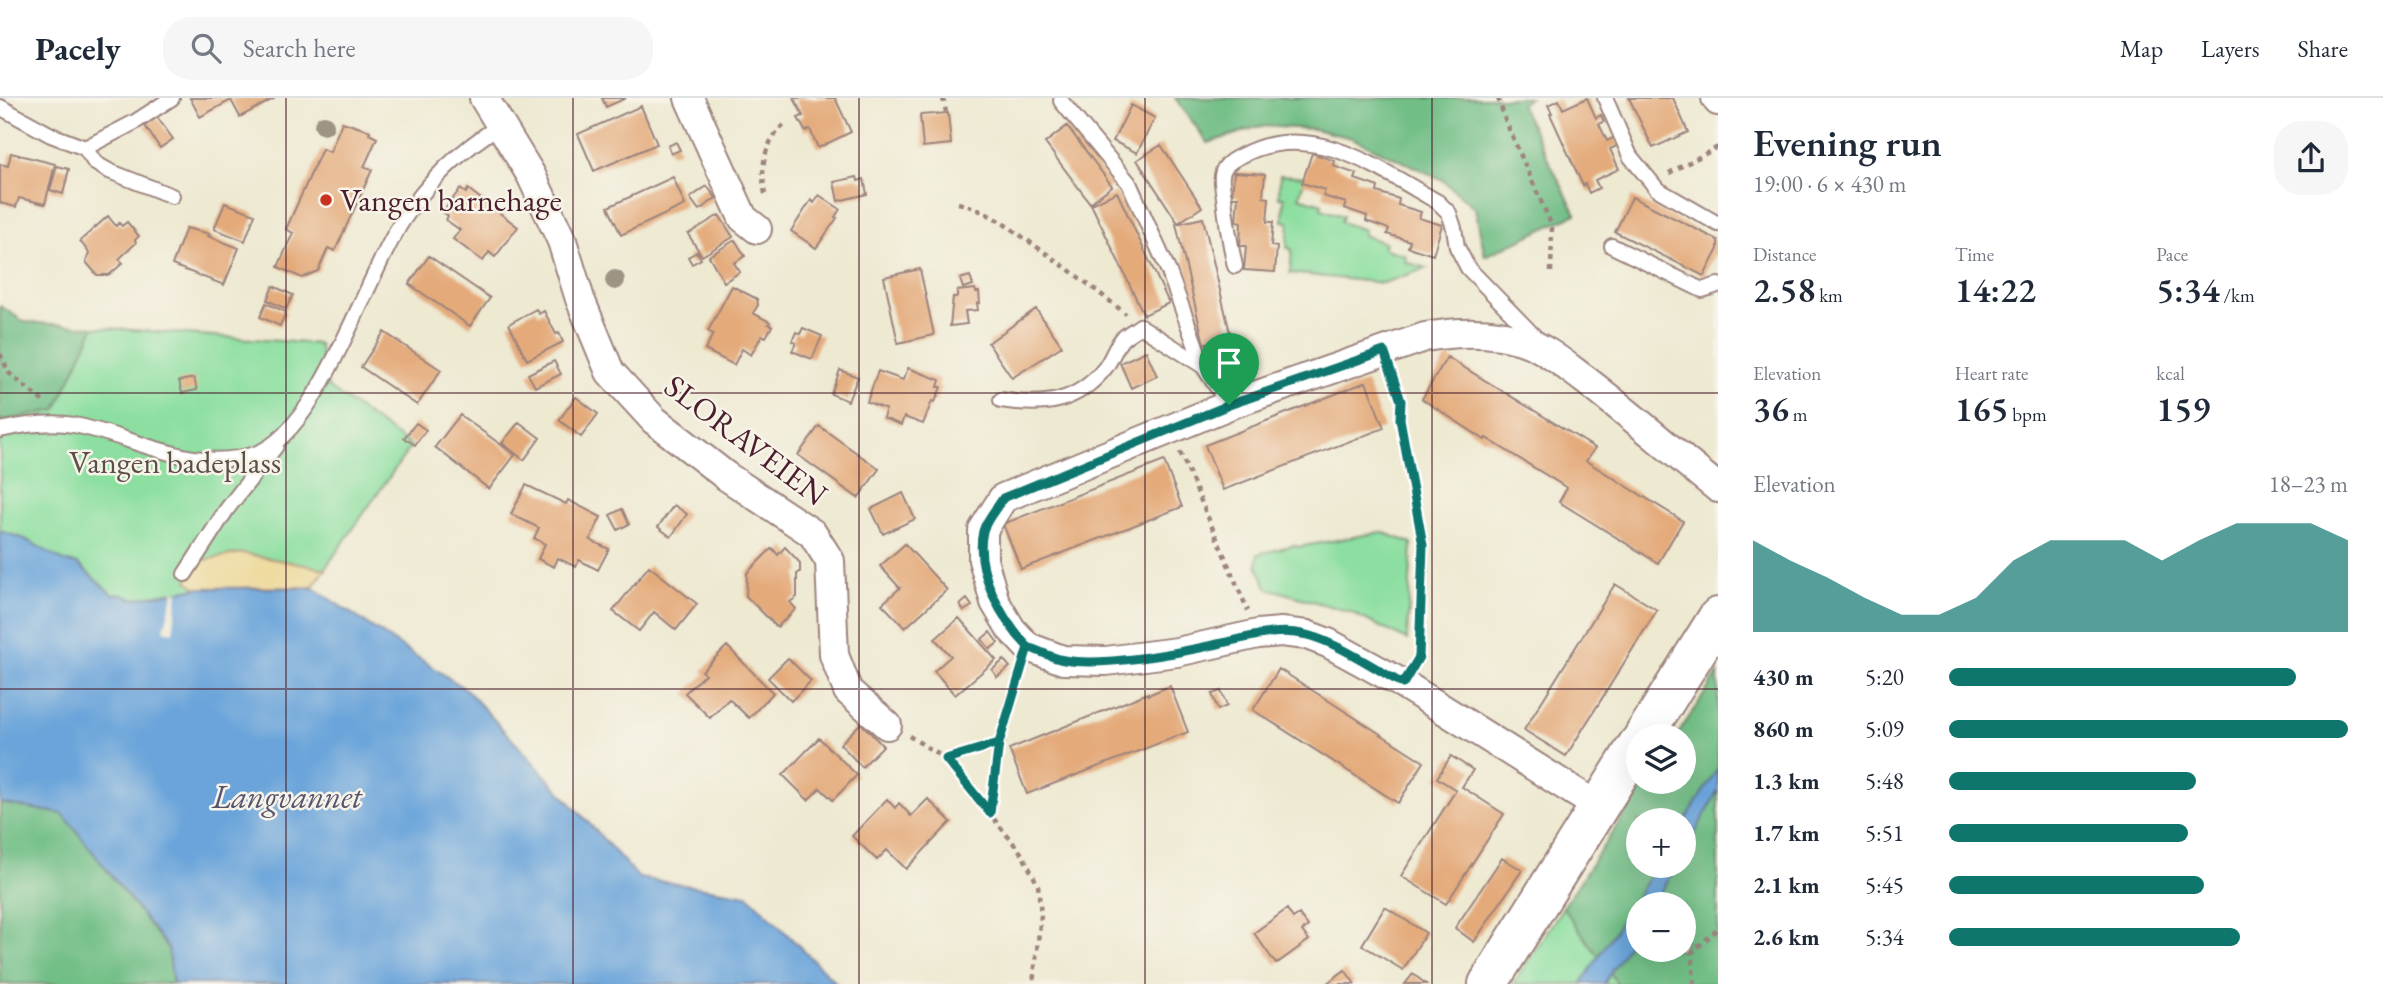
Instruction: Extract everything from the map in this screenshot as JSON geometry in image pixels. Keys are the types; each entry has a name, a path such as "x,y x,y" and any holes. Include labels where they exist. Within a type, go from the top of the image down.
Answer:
{"main road":[{"path":"1651,724 1718,617"},
{"path":"1488,984 1626,763"}],"street":[{"name":"SLORAVEIEN","path":"484,98 531,174 562,241 580,299 610,372 654,420 726,476 812,533 821,544 830,561 834,655 848,691 887,725"},
{"path":"689,98 743,218 757,229"},
{"path":"1599,807 1403,684 1328,643 1307,635 1281,632 1258,634 1177,652 1106,661 1063,660 1028,647 1011,629 996,602 983,560 983,530 1003,498 1170,428 1425,337 1477,333 1523,341 1553,356 1621,407 1718,488"}],"lane":[{"path":"85,148 135,122 172,98"},
{"path":"1605,98 1630,156 1657,189 1718,225"},
{"path":"1061,101 1129,183 1169,272 1203,366 1229,405"},
{"path":"0,107 51,135 85,148 95,163 108,171 172,196"},
{"path":"185,574 227,509 303,413 402,221 443,168 476,140 501,125"},
{"path":"1235,266 1222,174 1231,161 1258,149 1286,142 1312,143 1341,149 1438,202 1449,214 1457,247 1468,268 1553,356"},
{"path":"1612,246 1702,290 1718,285"},
{"path":"1001,400 1044,402 1079,393 1107,365 1122,339 1140,326 1203,366"},
{"path":"0,429 40,424 72,424 156,451 191,458 231,459 256,453 281,440"}],"path":[{"path":"943,98 946,112"},
{"path":"1498,98 1552,226 1551,273"},
{"path":"765,194 763,158 777,130 787,123"},
{"path":"1651,182 1718,147"},
{"path":"958,203 969,205 997,219 1080,278 1140,326"},
{"path":"1384,351 1401,401 1400,419 1423,545 1419,657 1403,684"},
{"path":"0,354 9,373 72,424"},
{"path":"1170,428 1258,634"},
{"path":"990,813 999,743 1028,647"},
{"path":"887,725 946,759 1023,854 1038,886 1041,915 1033,984"},
{"path":"946,759 1006,741"},
{"path":"1694,984 1692,952 1718,929"}],"green space":[{"path":"1175,98 1529,98 1520,104 1576,214 1485,256 1475,208 1441,179 1352,138 1314,129 1260,126 1208,143"},
{"path":"1280,175 1305,177 1299,197 1322,204 1321,209 1343,216 1341,222 1364,230 1363,235 1385,243 1383,248 1406,256 1405,262 1427,268 1383,283 1290,273 1292,249 1287,248 1289,222 1283,221 1284,197 1279,197"},
{"path":"0,306 25,322 94,327 56,410 0,421"},
{"name":"Vangen badeplass","path":"94,327 319,344 328,387 411,446 312,587 198,588 133,599 120,594 113,595 78,564 66,562 25,539 0,531 0,421 56,410"},
{"path":"1381,532 1412,543 1407,640 1350,612 1267,588 1257,565 1258,554 1294,545 1298,547"},
{"path":"1718,673 1718,984 1618,984 1563,907 1626,812 1626,878 1696,878 1696,808 1629,808 1638,794 1696,794 1696,724 1685,724"},
{"path":"0,803 63,814 168,949 173,984 0,984"},
{"path":"1563,907 1620,984 1513,984"}],"sand":[{"path":"242,553 326,569 312,587 198,588 187,581 198,561"}],"water":[{"name":"Langvannet","path":"0,531 25,539 66,562 78,564 113,595 120,594 133,599 198,588 313,588 467,690 639,878 748,895 837,984 173,984 168,948 63,814 0,803"},
{"path":"1718,768 1718,790 1696,831 1696,808 1693,808"},
{"path":"1648,878 1669,878 1661,892 1639,892"},
{"path":"1626,913 1626,948 1604,984 1581,984"}],"pier":[{"path":"174,591 178,592 173,632 164,630"}],"building":[{"path":"190,98 275,98 240,117 231,100 200,117"},
{"path":"602,98 626,98 606,107"},
{"path":"794,98 835,98 851,132 818,148 810,129 805,131 798,118 803,116"},
{"path":"1587,98 1596,118 1601,115 1604,122 1599,124 1607,141 1615,137 1619,145 1610,149 1619,169 1595,180 1599,188 1589,193 1585,184 1583,186 1548,105 1559,100 1563,109"},
{"path":"1629,98 1673,98 1688,132 1653,148"},
{"path":"1131,105 1155,118 1137,153 1113,141"},
{"path":"641,106 657,144 594,171 578,134"},
{"path":"948,113 951,144 923,147 920,115"},
{"path":"157,117 173,139 160,148 145,126"},
{"path":"342,122 370,131 369,134 377,138 364,167 372,170 335,251 328,248 318,271 302,278 278,267 293,233 286,229 322,149 330,152"},
{"path":"1067,126 1112,186 1090,203 1045,143"},
{"path":"676,142 680,150 671,154 668,146"},
{"path":"1161,145 1202,207 1178,223 1137,160"},
{"path":"11,153 55,164 45,204 19,198 16,207 0,203 0,164 8,166"},
{"path":"1312,153 1335,161 1333,166 1357,174 1355,179 1378,187 1377,192 1399,199 1398,205 1421,212 1419,218 1442,225 1433,255 1408,247 1410,241 1387,234 1389,229 1366,221 1367,216 1344,208 1346,203 1323,196 1325,190 1302,183"},
{"path":"57,166 69,169 63,194 50,190"},
{"path":"1234,172 1265,174 1263,197 1269,198 1267,222 1273,222 1271,246 1277,247 1275,272 1244,270 1246,246 1240,246 1241,222 1236,221 1238,197 1232,197"},
{"path":"673,177 685,205 621,235 608,207"},
{"path":"857,177 858,181 864,179 867,194 838,201 834,182"},
{"path":"707,186 716,198 699,210 690,198"},
{"path":"460,189 466,193 468,189 518,227 495,257 489,252 483,261 453,239 460,230 446,220 448,216 443,212"},
{"path":"1117,192 1169,303 1144,315 1091,204"},
{"path":"819,195 840,209 835,217 837,218 816,248 791,231 811,200 814,203"},
{"path":"1632,197 1718,240 1718,249 1704,276 1615,232"},
{"path":"225,203 255,214 245,241 214,229"},
{"path":"719,215 733,237 702,256 688,234"},
{"path":"108,216 116,226 127,222 139,236 135,240 136,243 119,259 123,263 109,275 97,275 86,262 89,253 80,241"},
{"path":"1203,218 1231,337 1204,344 1176,224"},
{"path":"186,228 210,234 208,236 239,248 224,285 172,265"},
{"path":"735,240 745,256 734,263 740,272 724,282 709,256"},
{"path":"697,252 701,259 692,264 688,257"},
{"path":"429,256 490,298 470,326 409,284"},
{"path":"920,269 934,335 898,343 884,277"},
{"path":"970,276 973,285 963,288 960,279"},
{"path":"273,286 293,295 286,309 267,300"},
{"path":"732,286 757,299 758,305 753,313 770,322 768,324 772,326 766,337 762,335 751,355 742,349 734,365 705,350 713,334 708,331"},
{"path":"975,289 979,292 978,310 965,311 967,324 950,326 953,297 957,297 957,291"},
{"path":"266,303 286,312 280,326 260,317"},
{"path":"536,309 539,314 544,311 563,342 527,360 509,324"},
{"path":"1036,309 1062,346 1012,378 988,343"},
{"path":"803,328 822,336 812,359 792,351 796,343 792,341 796,332 800,334"},
{"path":"384,332 441,370 417,405 361,367"},
{"path":"1146,351 1157,376 1131,388 1120,363"},
{"path":"1447,357 1595,448 1586,461 1683,521 1658,563 1559,502 1567,488 1422,399"},
{"path":"554,361 561,374 535,387 528,374"},
{"path":"908,368 940,380 938,387 941,387 923,424 904,417 901,425 883,418 886,409 867,402 878,371 903,380"},
{"path":"840,370 858,377 848,401 831,394"},
{"path":"194,378 197,390 182,393 179,381"},
{"path":"1366,382 1384,428 1223,490 1205,445"},
{"path":"576,397 598,414 581,437 559,420"},
{"path":"460,415 515,455 489,489 435,447"},
{"path":"519,422 540,438 524,460 502,443"},
{"path":"416,423 426,430 415,445 404,438"},
{"path":"819,426 879,469 858,498 798,455"},
{"path":"1164,461 1182,507 1021,569 1003,524"},
{"path":"526,485 566,504 568,500 601,517 590,540 609,549 598,570 579,560 576,567 558,558 554,567 538,559 545,544 534,538 539,528 511,514"},
{"path":"903,493 915,519 883,534 871,509"},
{"path":"674,505 687,514 671,537 658,527"},
{"path":"622,509 629,524 618,530 610,515"},
{"path":"905,544 947,590 905,628 882,604 900,588 880,566"},
{"path":"785,547 800,563 800,572 797,574 797,597 790,602 796,609 777,627 746,596 747,573 772,548 778,555"},
{"path":"649,566 697,604 676,630 654,612 639,631 613,611"},
{"path":"1615,584 1657,610 1566,756 1524,730"},
{"path":"967,599 972,606 964,611 960,605"},
{"path":"959,618 996,660 955,695 934,671 951,656 935,639"},
{"path":"990,632 998,643 990,649 982,639"},
{"path":"727,646 773,693 749,718 729,699 710,718 685,693 705,674 702,671"},
{"path":"788,658 811,681 791,701 768,678"},
{"path":"1004,660 1010,667 997,677 992,670"},
{"path":"1279,669 1424,762 1398,803 1253,710"},
{"path":"1170,686 1188,732 1027,794 1009,749"},
{"path":"1221,691 1227,706 1218,710 1212,694"},
{"path":"861,723 883,746 862,767 840,744"},
{"path":"819,738 857,775 833,800 820,788 808,800 783,775"},
{"path":"1451,756 1473,770 1462,787 1504,814 1446,904 1401,876 1456,790 1437,778"},
{"path":"887,799 895,808 899,803 911,816 928,799 951,822 906,869 887,850 877,860 852,836"},
{"path":"1502,858 1522,870 1474,942 1455,928"},
{"path":"1385,907 1426,933 1403,970 1362,945"},
{"path":"1287,909 1293,918 1299,914 1308,926 1302,931 1309,940 1276,964 1254,933"},
{"path":"1345,970 1355,984 1326,984"},
{"path":"1413,974 1426,984 1405,984"}],"place":[{"name":"Vangen barnehage","path":"326,200"}],"route":[{"path":"1229,405 1003,498 983,530 983,560 996,602 1011,629 1028,647 999,743 990,813 946,759 999,743 1028,647 1063,660 1106,661 1177,652 1258,634 1281,632 1307,635 1328,643 1403,684 1419,657 1423,545 1400,419 1401,401 1384,351 1229,405"}]}
